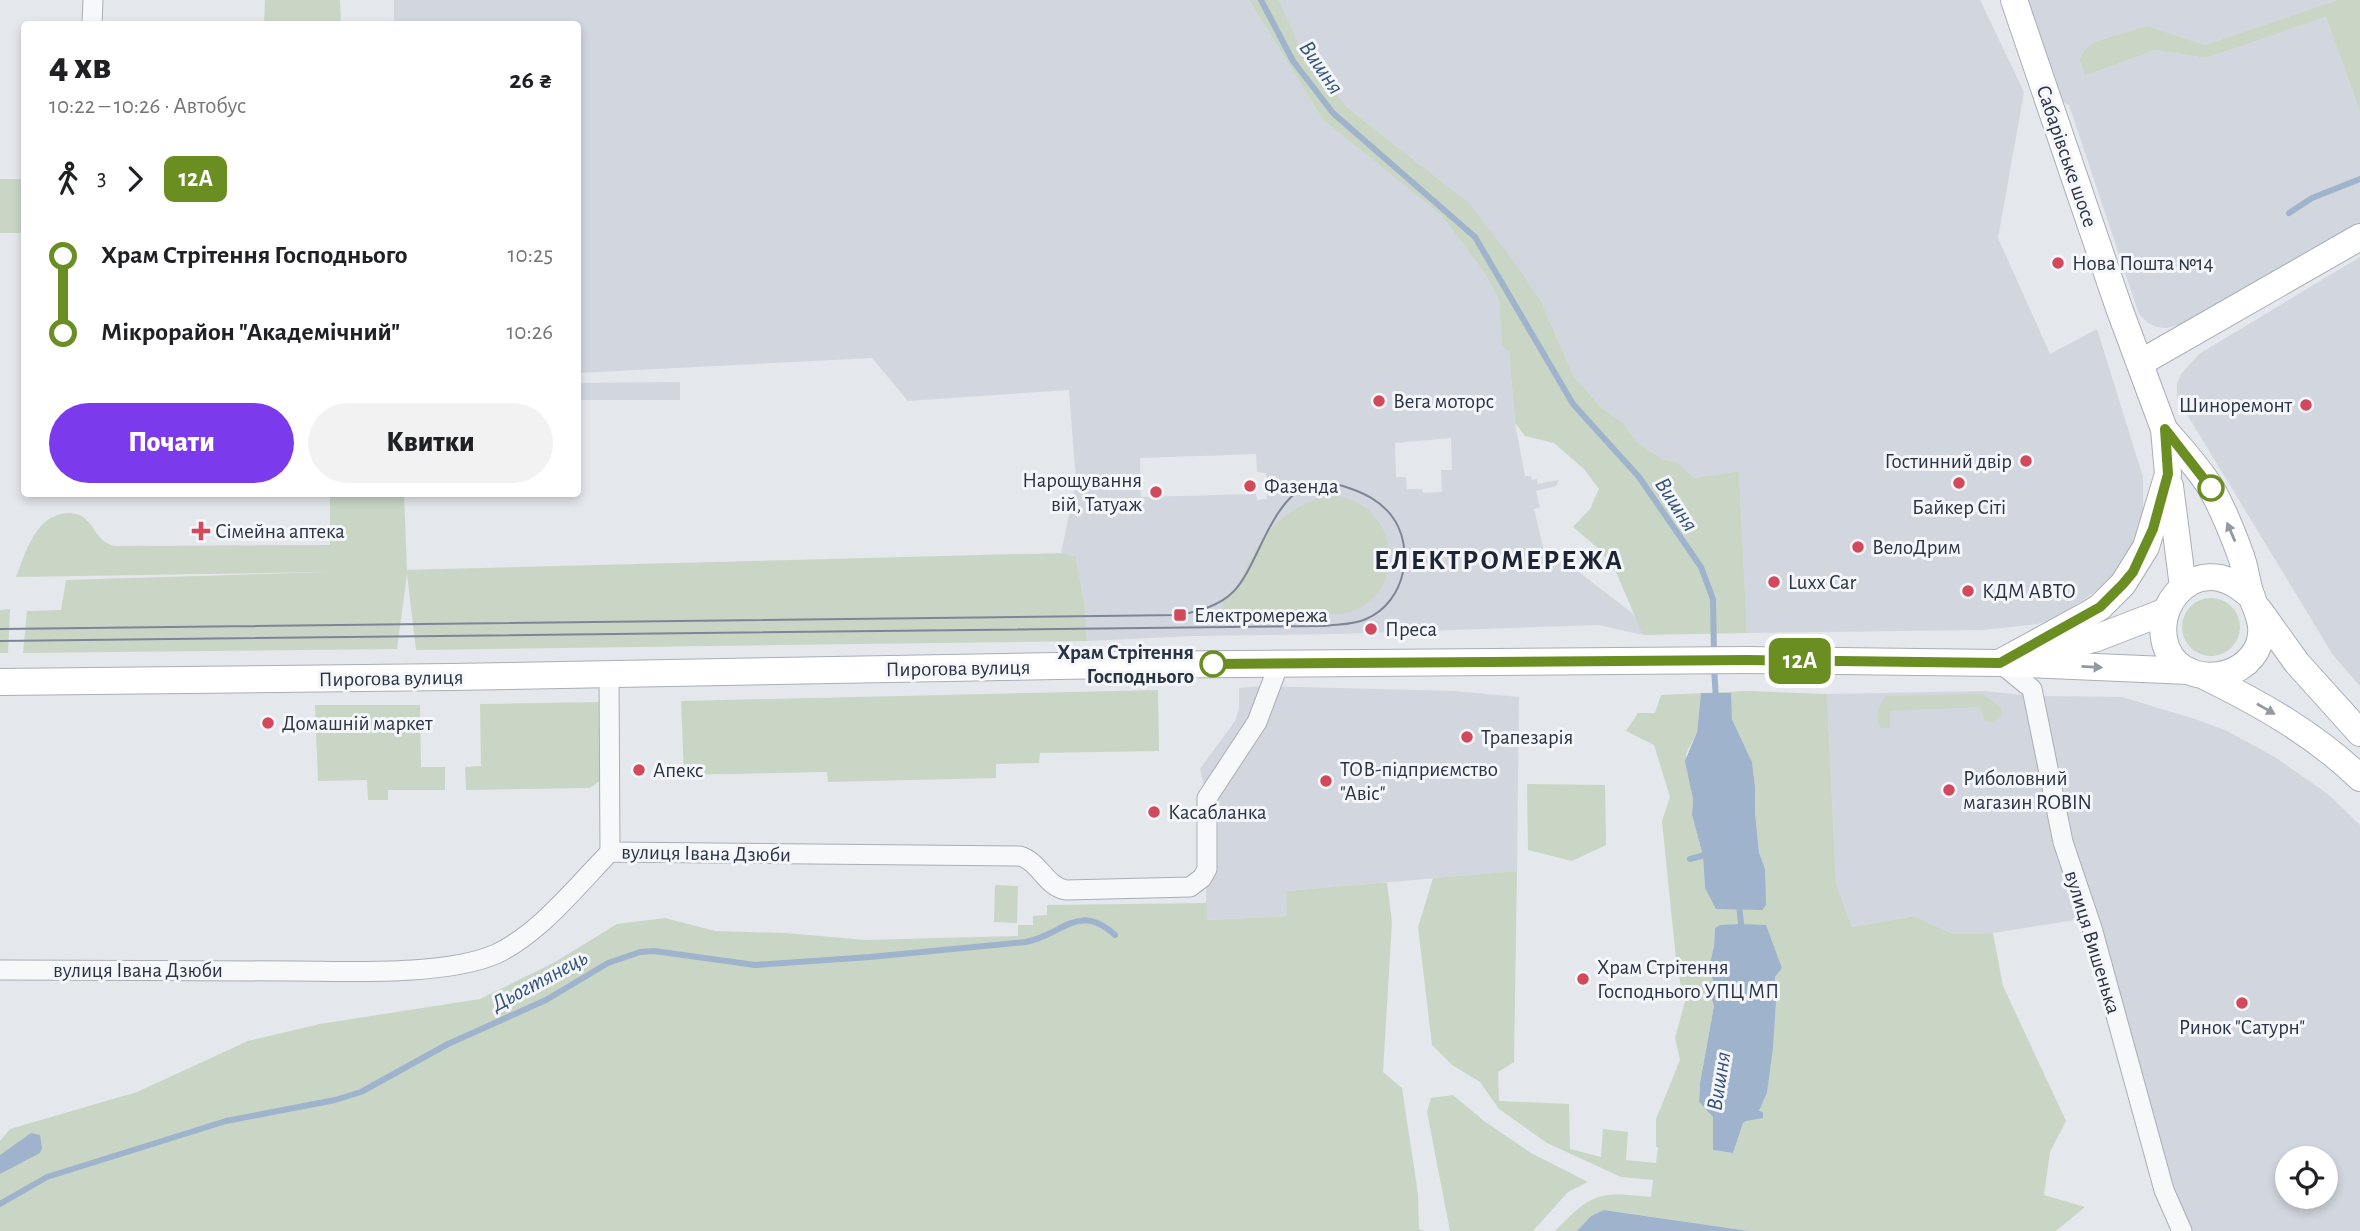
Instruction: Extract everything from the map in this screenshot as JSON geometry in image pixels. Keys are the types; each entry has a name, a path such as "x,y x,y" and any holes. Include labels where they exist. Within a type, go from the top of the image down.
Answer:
{"main road":[{"name":"Сабарівське шосе","path":"2014,0 2115,295 2165,429"},
{"path":"2140,363 2360,237"},
{"path":"2165,429 2168,474 2183,587"},
{"path":"2165,429 2211,488 2242,559 2255,603 2262,626 2259,643 2251,658 2231,673 2223,676 2198,674 2175,661 2166,646 2162,629 2164,612 2183,587 2200,579 2219,578 2237,584 2255,603 2274,634 2297,663 2360,733"},
{"path":"2000,663 2100,607 2123,584 2146,547 2168,474"},
{"name":"Пирогова вулиця","path":"2000,663 2082,642 2164,612"},
{"name":"Пирогова вулиця","path":"0,682 1279,664 1747,660 2000,663 2198,674 2246,698 2313,739 2360,778"}],"street":[{"path":"92,21 93,0"},
{"name":"вулиця Вишенька","path":"2000,663 2032,690 2063,842 2092,928 2164,1191 2182,1231"},
{"name":"вулиця Івана Дзюби","path":"0,970 326,971 421,969 468,963 497,953 525,936 610,852 1020,856 1032,862 1058,889 1190,887 1202,878 1207,869 1207,798 1257,722 1279,664"},
{"path":"609,674 607,702 610,852"}],"shaded area":[{"path":"394,0 1249,0 1323,120 1441,215 1484,272 1499,301 1502,346 1509,352 1515,423 1525,476 1531,476 1532,480 1537,479 1538,484 1559,480 1556,486 1536,491 1540,507 1534,509 1544,551 1558,556 1632,613 1643,635 1599,625 1087,641 1085,608 1076,558 1061,553 1076,481 1069,390 908,401 872,358 581,373 581,21 394,21","holes":["1451,438 1452,470 1441,470 1442,492 1423,493 1422,489 1407,489 1406,477 1396,477 1395,443","1256,454 1257,472 1266,473 1267,499 1257,500 1256,494 1141,497 1140,458"]},
{"path":"1279,0 1980,0 2024,92 1998,238 2050,354 2097,329 2143,477 2143,513 2133,545 2113,575 2100,588 2062,615 2038,624 1983,630 1747,633 1739,471 1694,478 1677,462 1662,459 1637,442 1623,423 1602,408 1574,377 1541,301 1469,203 1348,108 1304,55"},
{"path":"2014,0 2337,0 2205,45 2148,26 2085,76 2155,50 2206,58 2326,17 2360,112 2360,223 2181,324 2166,328 2148,323 2139,314 2069,105 2046,92"},
{"path":"2360,257 2360,686 2333,655 2177,398 2177,384 2181,374 2199,354"},
{"path":"680,382 680,400 581,400 581,383"},
{"path":"1263,686 1454,691 1519,697 1517,871 1287,891 1288,916 1206,920 1207,798 1200,769 1235,721 1239,709 1239,688"},
{"path":"1984,691 2033,696 2122,697 2227,731 2275,757 2329,795 2360,825 2360,1231 2182,1231 2088,918 1993,933 1953,934 1914,916 1852,927 1836,883 1827,694"}],"green space":[{"path":"265,0 340,0 341,21 264,21"},
{"path":"1249,0 1279,0 1304,55 1348,108 1469,203 1541,301 1574,377 1602,408 1623,423 1637,442 1662,459 1677,462 1694,478 1739,471 1747,633 1643,635 1616,572 1599,549 1573,527 1590,509 1599,489 1584,469 1554,443 1525,436 1515,423 1509,352 1502,346 1499,301 1484,272 1441,215 1323,120"},
{"path":"2337,0 2360,0 2360,112 2326,17 2206,58 2155,50 2085,76 2080,59 2085,49 2095,42 2148,26 2205,45"},
{"path":"0,179 21,179 21,233 0,233"},
{"path":"1335,496 1358,503 1374,516 1385,534 1389,554 1387,574 1378,592 1363,606 1340,614 1226,618 1222,601 1239,582 1264,536 1272,527 1301,505"},
{"path":"330,497 404,497 407,570 1061,553 1076,557 1085,608 1087,641 416,650 407,574 397,649 23,653 27,611 61,610 66,580 329,572 16,577 33,536 47,520 57,515 70,513 81,516 100,538 115,546 330,545"},
{"path":"2211,598 2222,600 2235,611 2240,627 2238,638 2227,651 2211,656 2200,654 2187,643 2182,627 2184,616 2195,603"},
{"path":"10,609 8,653 0,653 0,610"},
{"path":"1158,690 1159,751 1040,753 1039,763 996,764 996,778 828,782 827,772 684,775 681,701"},
{"path":"1748,691 1827,694 1836,883 1852,927 1914,916 1953,934 1993,933 2003,986 2066,1121 2050,1152 2044,1195 2085,1207 2056,1231 1749,1231 1605,1210 1591,1216 1577,1231 1555,1231 1578,1209 1597,1198 1619,1194 1651,1197 1653,1180 1621,1177 1547,1143 1499,1109 1480,1082 1452,1065 1432,1045 1418,927 1433,878 1517,871 1514,1062 1498,1072 1499,1101 1569,1104 1570,1149 1601,1157 1603,1129 1628,1132 1626,1160 1656,1163 1656,1119 1680,1060 1675,1038 1686,998 1680,984 1676,959 1662,821 1670,797 1654,745 1626,731 1638,713 1655,713 1661,695","holes":["1730,693 1732,718 1752,762 1759,852 1765,869 1765,884 1705,888 1703,856 1692,815 1693,799 1686,754 1697,732 1701,694","1765,925 1782,968 1775,977 1776,1003 1767,1093 1759,1111 1743,1123 1733,1153 1713,1150 1713,1117 1699,1102 1714,1006 1710,963 1715,928"]},
{"path":"1983,694 2000,707 2002,715 1994,723 1985,721 1980,707 1890,711 1890,728 1880,728 1878,711 1886,696"},
{"path":"607,702 608,775 590,788 466,790 465,767 481,766 480,704"},
{"path":"315,705 420,705 421,767 445,767 445,790 388,790 388,800 368,800 367,780 318,781"},
{"path":"1527,784 1605,785 1606,845 1572,861 1528,850"},
{"path":"1387,883 1392,922 1383,1072 1402,1088 1418,1194 1419,1229 1424,1231 0,1231 0,1141 10,1129 137,1092 248,1041 320,1024 480,999 555,962 617,924 665,918 715,931 785,933 866,940 1018,936 1018,925 1033,925 1033,916 1047,915 1047,905 1207,903 1207,920 1287,916 1286,891"},
{"path":"995,885 1018,886 1017,923 994,922"},
{"path":"1453,1095 1484,1121 1531,1153 1588,1182 1568,1192 1533,1231 1450,1231 1427,1112 1431,1098"}],"water":[{"path":"1701,693 1731,693 1732,719 1752,762 1759,852 1765,869 1766,905 1762,910 1716,909 1705,888 1703,856 1692,815 1693,799 1685,761 1697,732"},
{"path":"1720,925 1766,925 1782,968 1775,977 1773,1048 1767,1093 1759,1111 1763,1112 1763,1118 1743,1123 1733,1153 1713,1150 1713,1117 1699,1102 1714,1006 1710,963 1715,928"},
{"path":"31,1133 40,1135 40,1153 0,1174 0,1155"},
{"path":"1604,1210 1749,1231 1577,1231 1591,1216"}],"waterway":[{"name":"Вишня","path":"1261,0 1293,61 1333,113 1475,237 1573,404 1639,477 1701,567 1713,599 1714,654"},
{"path":"2289,213 2312,198 2360,179"},
{"name":"Вишня","path":"1714,668 1716,699"},
{"path":"1690,859 1709,854"},
{"name":"Вишня","path":"1739,905 1742,932"},
{"name":"Дьогтянець","path":"0,1204 47,1177 226,1121 335,1100 361,1092 448,1044 546,1000 608,963 640,952 654,951 755,965 1026,942 1081,921 1102,925 1115,935"}],"tram line":[{"path":"0,629 1180,615 1215,604 1233,592 1287,501 1303,488 1322,483 1353,489 1381,505 1399,528 1405,557 1398,587 1380,611 1356,622 1324,626 0,641"}],"bus line":[{"name":"12А","path":"1213,664 1747,660 2000,663 2100,607 2133,572 2153,529 2168,474 2165,429 2211,488"}],"place":[{"name":"Нова Пошта №14","path":"2058,263"},
{"name":"Вега моторс","path":"1379,401"},
{"name":"Шиноремонт","path":"2306,405"},
{"name":"Гостинний двір","path":"2026,461"},
{"name":"Байкер Сіті","path":"1959,483"},
{"name":"Фазенда","path":"1250,486"},
{"name":"Нарощування вій, Татуаж","path":"1156,492"},
{"name":"Сімейна аптека","path":"201,531"},
{"name":"ВелоДрим","path":"1858,547"},
{"name":"Luxx Car","path":"1774,582"},
{"name":"КДМ АВТО","path":"1968,591"},
{"name":"Електромережа","path":"1180,615"},
{"name":"Преса","path":"1371,629"},
{"name":"Храм Стрітення Господнього","path":"1213,664"},
{"name":"Домашній маркет","path":"268,723"},
{"name":"Трапезарія","path":"1467,737"},
{"name":"Апекс","path":"639,770"},
{"name":"ТОВ-підприємство \"Авіс\"","path":"1326,781"},
{"name":"Риболовний магазин ROBIN","path":"1949,790"},
{"name":"Касабланка","path":"1154,812"},
{"name":"Храм Стрітення Господнього УПЦ МП","path":"1583,979"},
{"name":"Ринок \"Сатурн\"","path":"2242,1003"}],"district":[{"name":"ЕЛЕКТРОМЕРЕЖА","path":"1499,559"}]}
